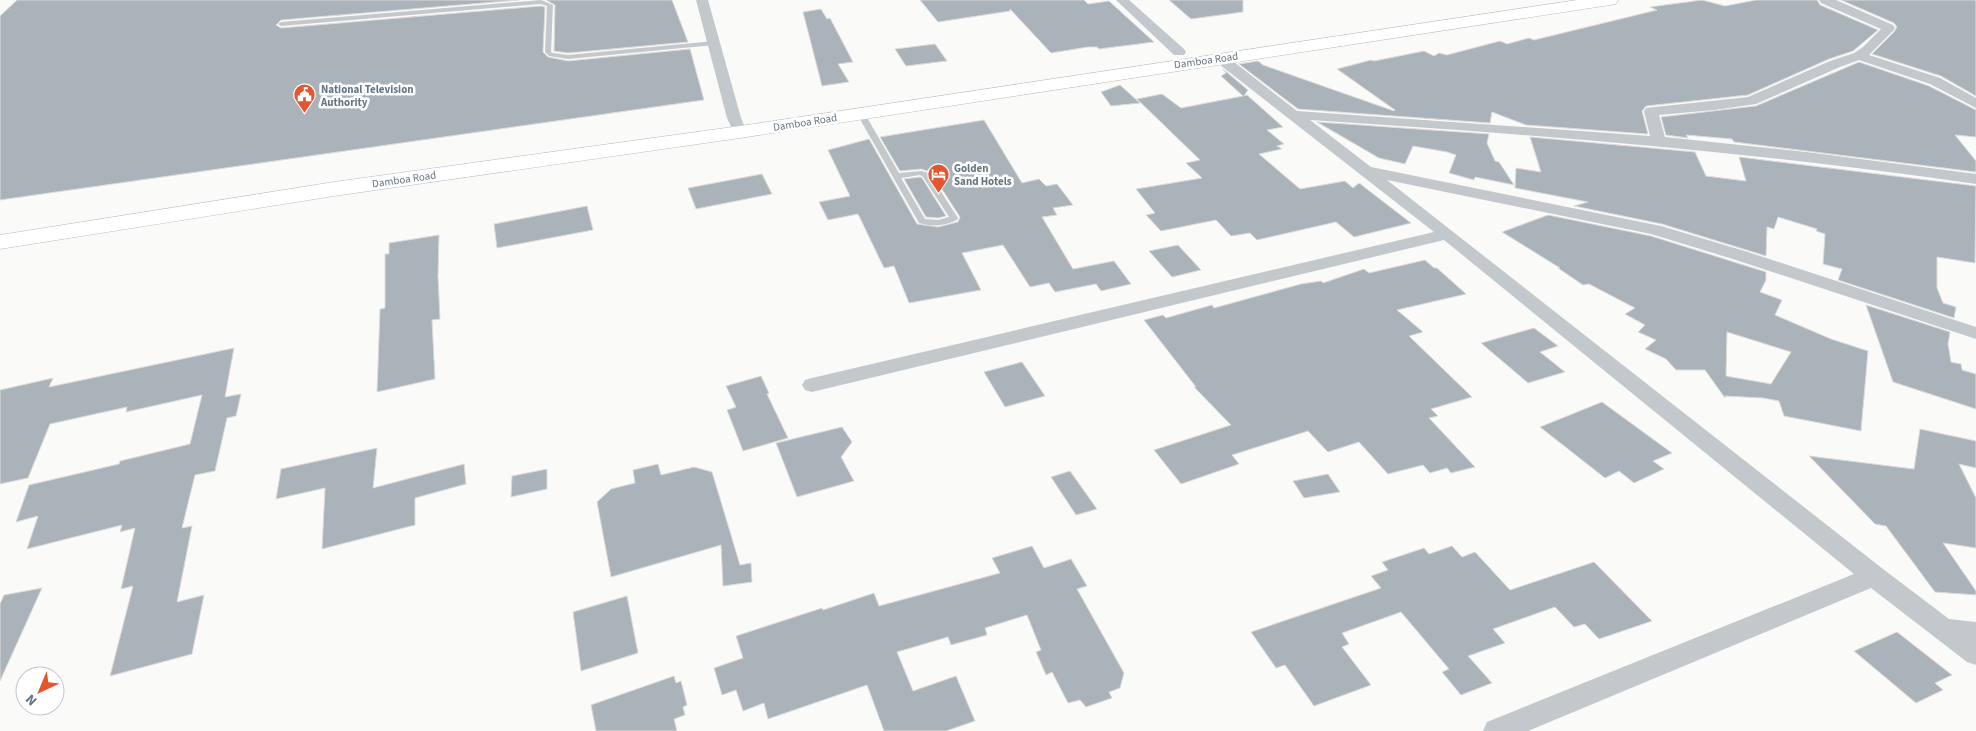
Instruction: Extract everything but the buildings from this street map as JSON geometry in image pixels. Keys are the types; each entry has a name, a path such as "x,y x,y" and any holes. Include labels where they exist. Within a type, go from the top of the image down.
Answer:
{"main road":[{"name":"Damboa Road","path":"0,242 334,190 1179,52 1538,0"},
{"name":"Damboa Road","path":"0,227 330,176 737,125 861,114 1610,0"}],"street":[{"path":"702,0 737,125"},
{"path":"1122,0 1179,52"},
{"path":"1659,142 1651,111 1751,101 1835,64 1860,56 1889,28 1870,18 1825,0"},
{"path":"1860,56 1935,80 1976,104"},
{"path":"1220,58 1447,234 1874,576 1976,654"},
{"path":"1292,115 1597,135 1881,164 1976,179"},
{"path":"1367,172 1446,186 1655,230 1742,256 1976,333"},
{"path":"812,385 1447,234"},
{"path":"1497,731 1874,576"},
{"path":"1944,629 1976,633"}],"lane":[{"path":"281,24 541,2 550,5 548,52 551,55 568,57 714,43"},
{"path":"861,114 896,176 922,221 926,223 954,218 926,175 921,173 896,176"}],"place":[{"name":"National Television Authority","path":"305,114"},
{"name":"Golden Sand Hotels","path":"938,193"}]}
